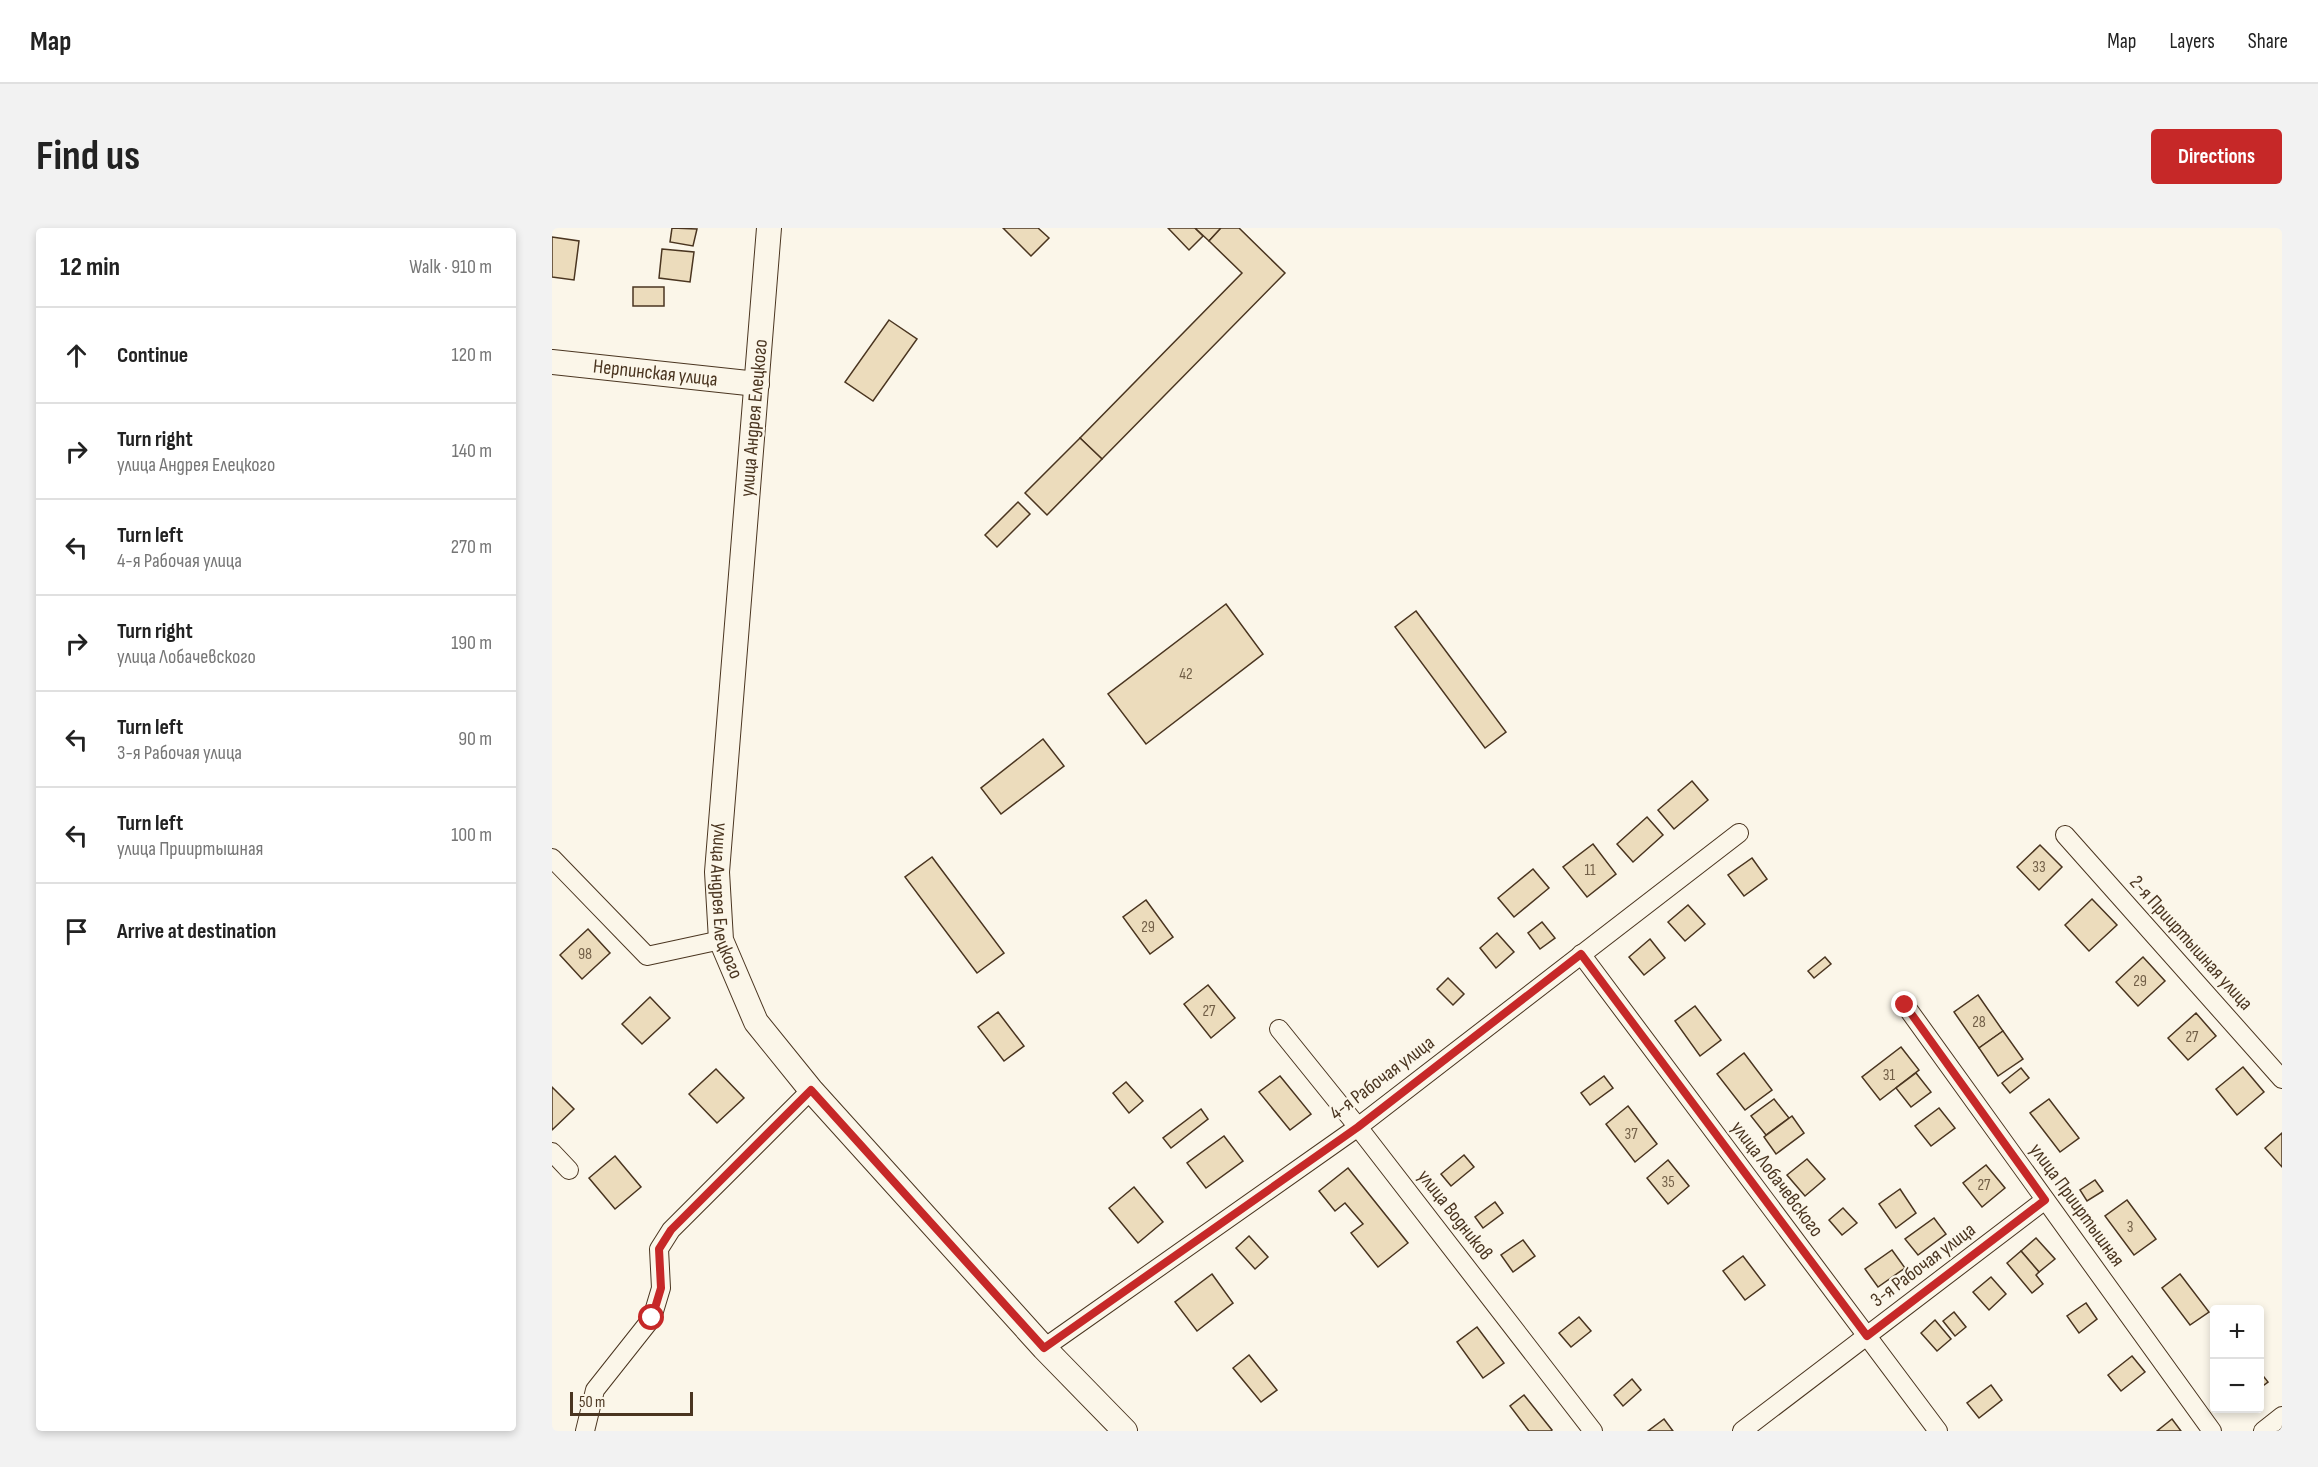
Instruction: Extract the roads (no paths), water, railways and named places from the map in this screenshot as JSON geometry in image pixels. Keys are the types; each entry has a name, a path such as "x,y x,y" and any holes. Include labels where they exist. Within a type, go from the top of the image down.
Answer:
{"main road":[{"name":"улица Андрея Елецкого","path":"769,228 717,872 721,939 756,1022 811,1090 1044,1348 1125,1431"},
{"name":"Нерпинская улица","path":"552,362 758,384"}],"street":[{"name":"4-я Рабочая улица","path":"1044,1348 1358,1127 1739,833"},
{"name":"2-я Прииртышная улица","path":"2065,835 2282,1080"},
{"path":"552,858 647,956 721,939"},
{"name":"улица Лобачевского","path":"1581,954 1938,1431"},
{"name":"улица Прииртышная","path":"1905,1005 2212,1431"},
{"name":"улица Водников","path":"1278,1029 1358,1127 1593,1431"},
{"path":"585,1431 595,1390 652,1318 661,1288 659,1249 671,1230 811,1090"},
{"path":"552,1152 569,1170"},
{"name":"3-я Рабочая улица","path":"1742,1431 2045,1200"},
{"path":"2263,1431 2282,1416"}]}
